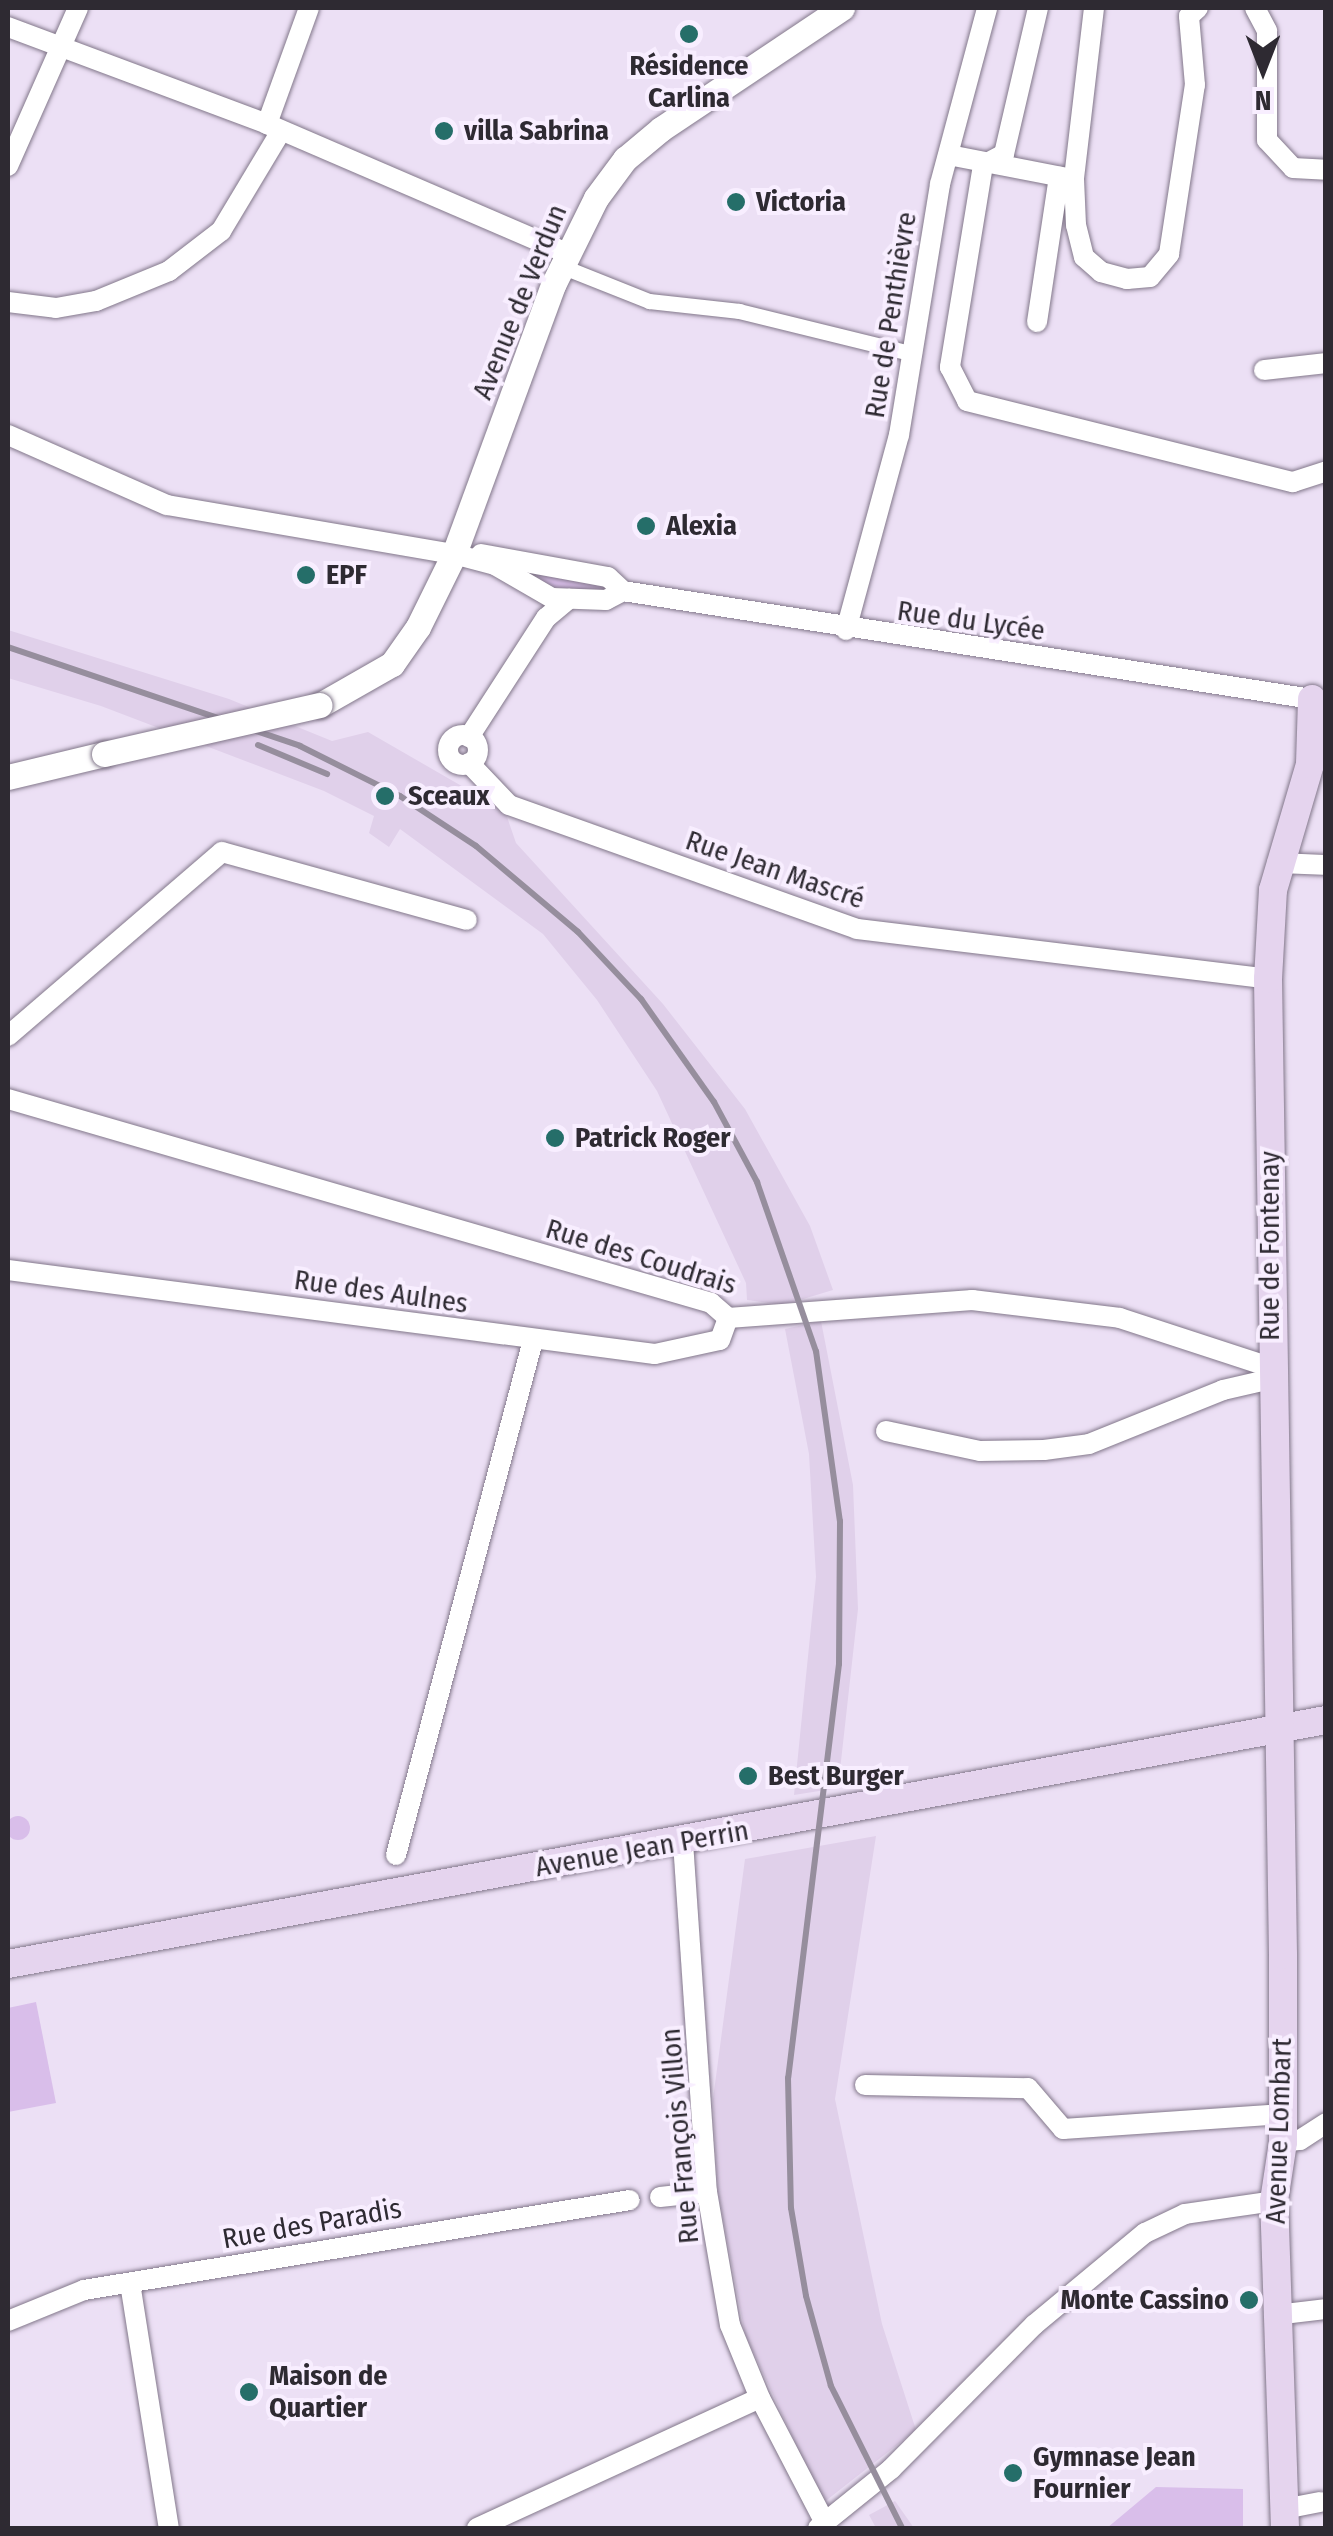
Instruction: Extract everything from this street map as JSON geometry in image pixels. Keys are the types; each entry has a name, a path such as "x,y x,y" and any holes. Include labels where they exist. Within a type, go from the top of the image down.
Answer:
{"main road":[{"name":"Rue de Fontenay","path":"1277,1733 1268,979 1277,863 1318,753 1321,694"},
{"name":"Avenue Jean Perrin","path":"8,1964 1277,1733 1326,1720"},
{"name":"Avenue Lombart","path":"1277,1733 1283,2128 1274,2201 1284,2519"}],"street":[{"path":"8,166 78,8"},
{"path":"8,302 56,308 96,300 168,272 220,232 274,127 310,8"},
{"name":"Avenue de Verdun","path":"8,776 320,705 392,664 454,554 564,260 625,159 842,8"},
{"name":"Rue de Penthièvre","path":"846,630 874,540 914,354 949,155 987,8"},
{"path":"983,165 1004,154 1038,8"},
{"path":"1037,322 1067,178 1094,8"},
{"path":"1067,178 1084,257 1102,272 1150,277 1169,254 1179,210 1195,85 1190,16 1198,8"},
{"path":"1256,8 1266,31 1267,140 1293,168 1326,170"},
{"path":"8,28 274,127 649,301 739,312 914,354"},
{"path":"949,155 983,165 1067,178"},
{"path":"983,165 950,367 966,401 1293,482 1326,471"},
{"path":"1264,370 1326,363"},
{"name":"Rue du Lycée","path":"8,435 166,505 454,554 495,565 552,598 606,600 623,592"},
{"name":"Rue du Lycée","path":"454,554 500,554 597,574 623,592 846,630 1321,694"},
{"name":"Rue Jean Mascré","path":"570,599 546,618 469,736 478,750 469,763 509,805 857,929 1268,979"},
{"path":"8,1036 222,852 467,920"},
{"path":"1277,863 1326,865"},
{"name":"Rue des Coudrais","path":"8,1099 711,1302 728,1318 972,1300 1120,1318 1270,1373"},
{"name":"Rue des Aulnes","path":"8,1270 532,1340 682,1352 720,1340 728,1318"},
{"path":"396,1855 532,1340"},
{"path":"886,1431 980,1451 1044,1450 1089,1444 1270,1373"},
{"name":"Rue François Villon","path":"683,1842 707,2192 730,2325 760,2398 822,2526"},
{"path":"866,2085 1028,2088 1063,2129 1283,2128 1300,2140 1326,2123"},
{"path":"660,2197 707,2192"},
{"name":"Rue des Paradis","path":"8,2321 45,2302 130,2283 630,2200"},
{"path":"822,2526 891,2469 1034,2325 1145,2233 1224,2204 1274,2201"},
{"path":"130,2283 169,2528"},
{"path":"1276,2314 1326,2309"},
{"path":"477,2528 760,2398"},
{"path":"1284,2519 1320,2502"}],"shaded area":[{"path":"535,574 606,587 608,591 548,587"},
{"path":"8,630 229,699 332,741 368,732 505,811 516,843 663,1004 745,1109 810,1226 833,1290 783,1305 747,1300 746,1283 657,1091 597,1000 543,934 400,829 389,847 369,833 374,816 324,791 101,706 8,678"},
{"path":"821,1321 853,1485 858,1609 838,1788 794,1795 816,1577 809,1454 785,1329"},
{"path":"18,1816 27,1819 27,1837 18,1840 9,1837 6,1828 9,1819"},
{"path":"876,1836 835,2099 882,2324 916,2430 823,2503 745,2334 718,2192 713,2099 745,1859"},
{"path":"36,2002 56,2103 8,2112 8,2008"},
{"path":"1156,2487 1243,2489 1243,2528 1107,2528"},
{"path":"895,2501 914,2528 876,2528 869,2515"}],"railway":[{"path":"8,647 300,746 400,796 476,846 578,932 641,999 714,1102 757,1182 816,1351 840,1521 839,1664 788,2078 791,2208 806,2296 831,2386 902,2528"},
{"path":"258,745 327,774"}],"place":[{"name":"Résidence Carlina","path":"689,34"},
{"name":"villa Sabrina","path":"444,131"},
{"name":"Victoria","path":"736,202"},
{"name":"Alexia","path":"646,526"},
{"name":"EPF","path":"306,575"},
{"name":"Sceaux","path":"385,796"},
{"name":"Patrick Roger","path":"555,1138"},
{"name":"Best Burger","path":"748,1776"},
{"name":"Monte Cassino","path":"1249,2300"},
{"name":"Maison de Quartier","path":"249,2392"},
{"name":"Gymnase Jean Fournier","path":"1013,2473"}]}
